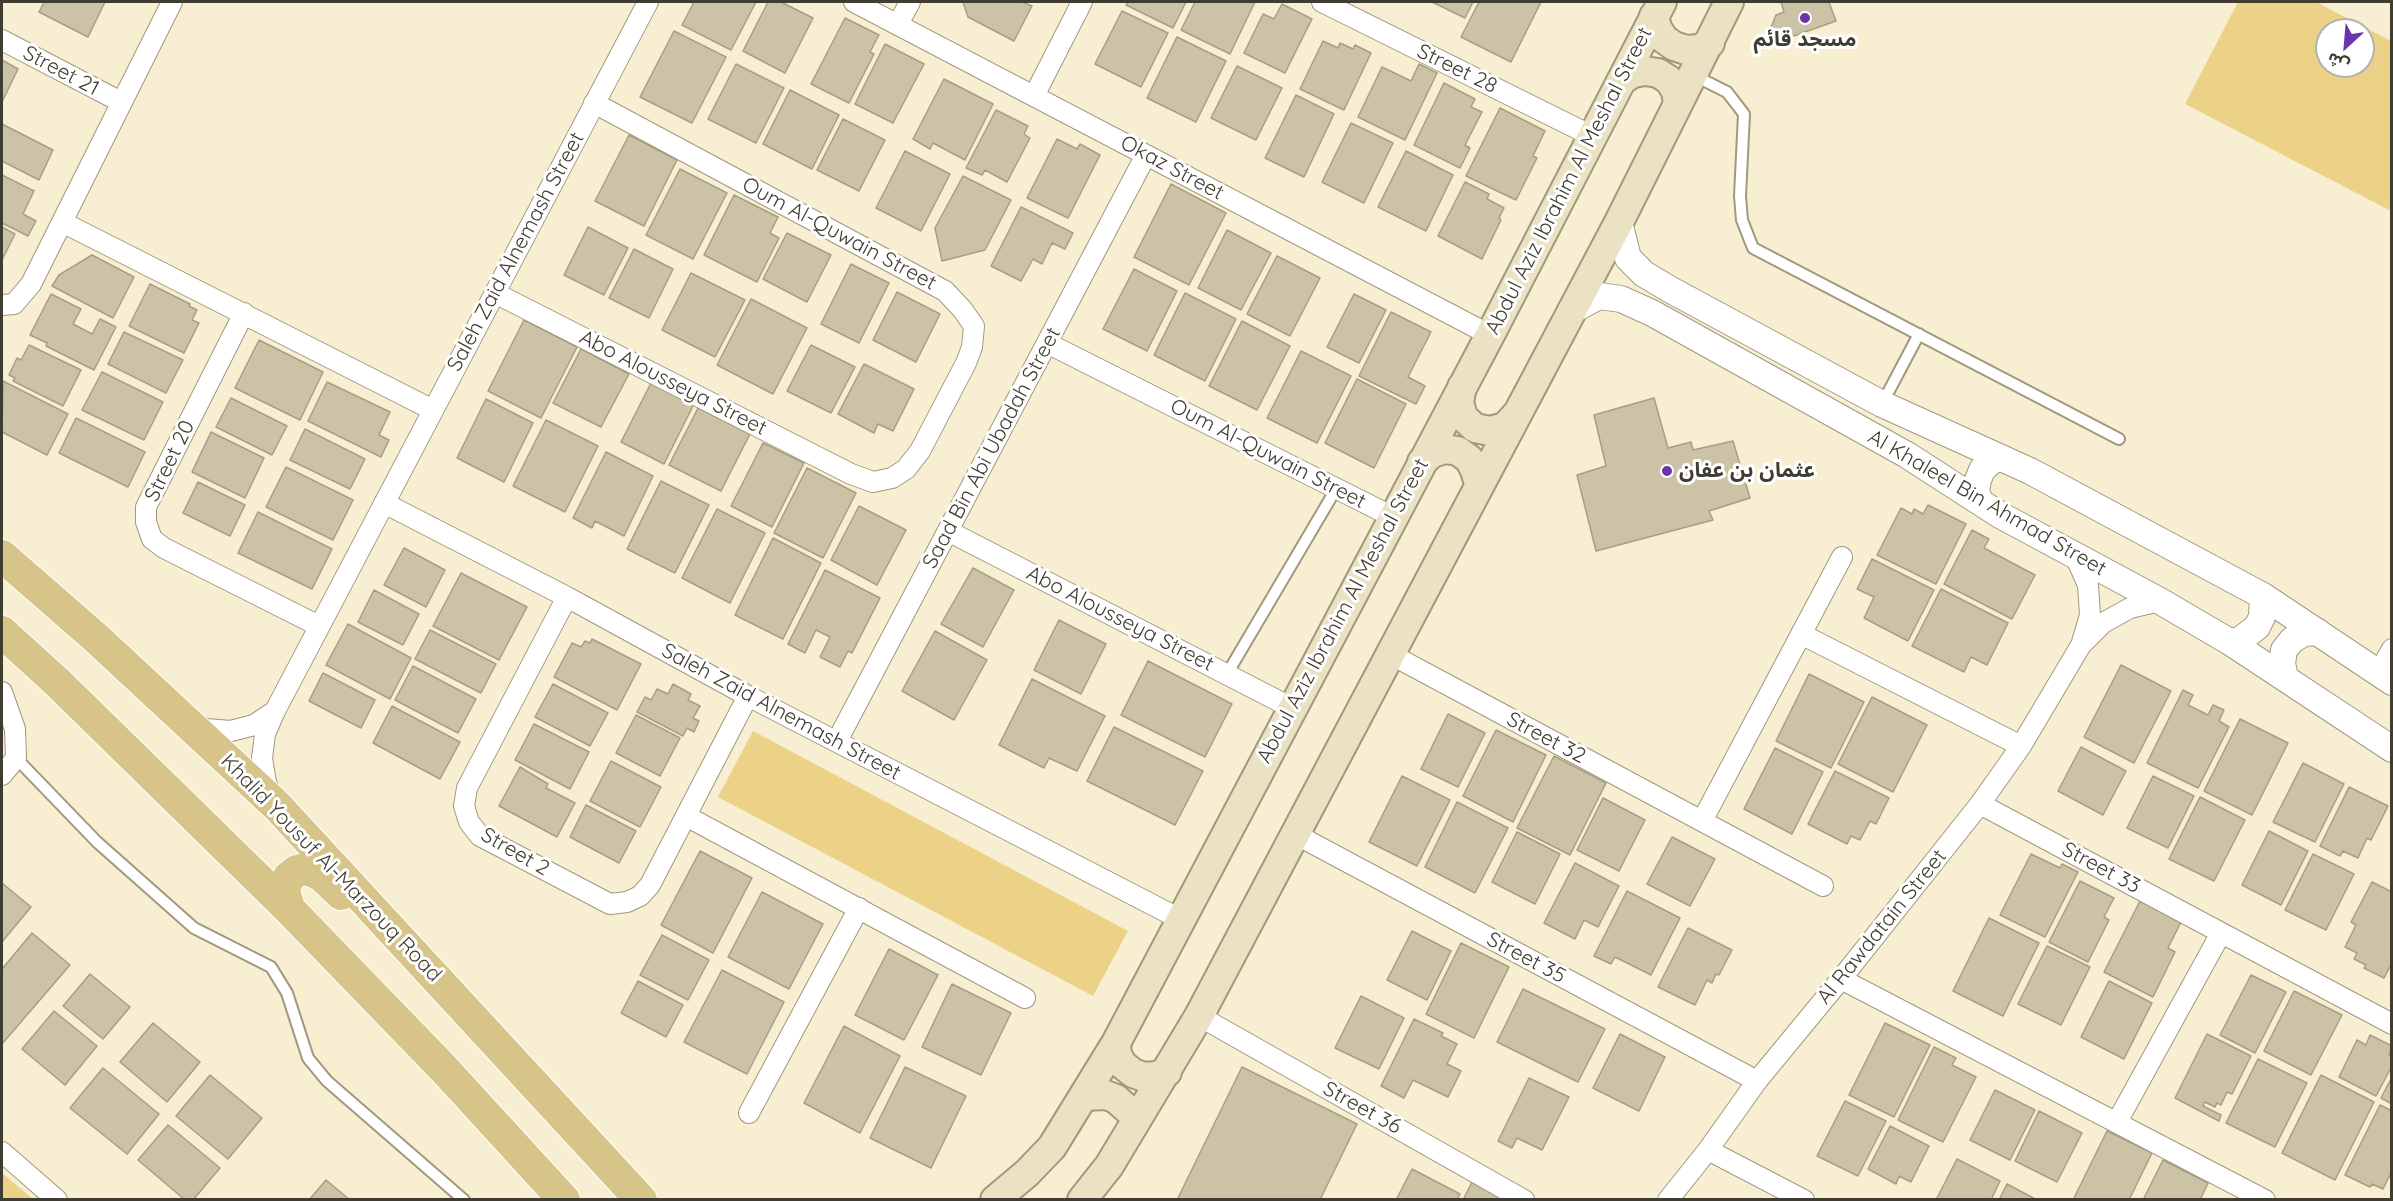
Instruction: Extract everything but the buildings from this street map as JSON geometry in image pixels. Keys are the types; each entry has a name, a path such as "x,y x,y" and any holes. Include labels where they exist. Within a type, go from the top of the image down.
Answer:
{"main road":[{"path":"1082,1200 1109,1166 1199,1016 1619,222 1730,2"},
{"name":"Abdul Aziz Ibrahim Al Meshal Street","path":"995,1200 1027,1173 1052,1147 1116,1043 1490,335 1658,9"},
{"path":"1658,9 1657,28 1664,39 1674,46 1692,49 1710,43"},
{"path":"1622,80 1633,73 1645,70 1658,73 1672,86 1678,104"},
{"path":"1462,387 1459,402 1464,417 1475,428 1490,431 1505,427 1516,415"},
{"path":"1422,462 1432,453 1445,449 1458,452 1469,459 1476,470 1479,484"},
{"name":"Khalid Yousuf Al-Marzouq Road","path":"2,556 183,718 277,806 641,1200"},
{"path":"2,632 57,682 290,910 435,1060 564,1200"},
{"path":"290,910 285,896 285,885 289,877 297,871 307,870 321,875 437,996 514,1061"},
{"path":"1116,1043 1123,1065 1133,1073 1144,1077 1167,1072"},
{"path":"1084,1096 1106,1095 1116,1099 1125,1105 1136,1123"}],"street":[{"path":"2,305 14,304 31,284 172,2"},
{"name":"Saleh Zaid Alnemash Street","path":"277,806 266,783 262,758 265,734 274,711 648,2"},
{"name":"Okaz Street","path":"854,2 1490,335"},
{"path":"898,24 910,2"},
{"path":"1034,96 1082,2"},
{"name":"Street 28","path":"1322,2 1592,136"},
{"name":"Street 21","path":"2,40 121,102"},
{"name":"Oum Al-Quwain Street","path":"594,103 945,291 974,326 972,346 966,363 920,451 906,469 891,478 873,482 851,474"},
{"name":"Saad Bin Abi Ubadah Street","path":"837,741 1146,155"},
{"path":"62,222 433,410"},
{"name":"Al Khaleel Bin Ahmad Street","path":"1619,222 1628,258 1644,274 1882,404 2030,471 2263,596 2385,677"},
{"name":"Abo Alousseya Street","path":"495,292 851,474"},
{"name":"Al Khaleel Bin Ahmad Street","path":"1571,311 1599,296 1621,299 1652,313 1906,455 1980,502 2230,642 2391,749"},
{"name":"Street 20","path":"244,313 146,507 146,522 152,538 164,548 319,626"},
{"name":"Oum Al-Quwain Street","path":"1047,343 1393,517"},
{"path":"1980,502 1976,491 1982,470 1990,462 2000,458"},
{"name":"Saleh Zaid Alnemash Street","path":"384,503 567,597 748,696 1180,919"},
{"name":"Abo Alousseya Street","path":"948,531 1292,708"},
{"name":"Al Rawdatain Street","path":"2075,556 2088,585 2090,615 2081,645"},
{"path":"1702,821 1842,557"},
{"path":"2230,642 2240,640 2257,627 2262,617 2263,596"},
{"name":"Street 2","path":"567,597 467,788 464,806 469,822 480,836 610,904 627,902 640,896 650,885 748,696"},
{"name":"Al Rawdatain Street","path":"1668,1200 1757,1081 1980,804 2020,746 2081,645 2103,623 2130,608 2160,601"},
{"path":"2285,677 2282,664 2284,650 2292,640 2304,633 2318,632"},
{"path":"1801,634 2020,746"},
{"path":"2385,677 2391,649"},
{"name":"Street 32","path":"1390,654 1823,886"},
{"path":"2,692 15,729 16,758 2,776"},
{"path":"183,718 206,729 231,731 254,725 274,711"},
{"name":"Street 33","path":"1980,804 2391,1024"},
{"path":"686,816 1025,998"},
{"name":"Street 35","path":"1295,834 1757,1081"},
{"path":"749,1113 859,908"},
{"path":"2117,1122 2221,933"},
{"path":"1841,979 2117,1122 2241,1194 2265,1200"},
{"name":"Street 36","path":"1199,1016 1524,1200"},
{"path":"1708,1149 1804,1200"},
{"path":"2,1152 57,1200"}],"lane":[{"path":"1693,75 1727,92 1744,114 1740,196 1742,220 1753,248 2119,439"},
{"path":"1882,404 1918,334"},
{"path":"1227,674 1336,489"},
{"path":"16,758 97,842 194,928 271,967 287,993 308,1058 327,1081 464,1200"}],"shaded area":[{"path":"2238,2 2316,2 2347,18 2315,18 2315,78 2375,78 2375,33 2391,41 2391,211 2185,104"},
{"path":"753,731 1128,931 1093,996 718,797"},
{"path":"2,1173 33,1199 2,1199"}],"place":[{"name":"مسجد قائم","path":"1805,18"},
{"name":"عثمان بن عفان","path":"1667,471"}]}
